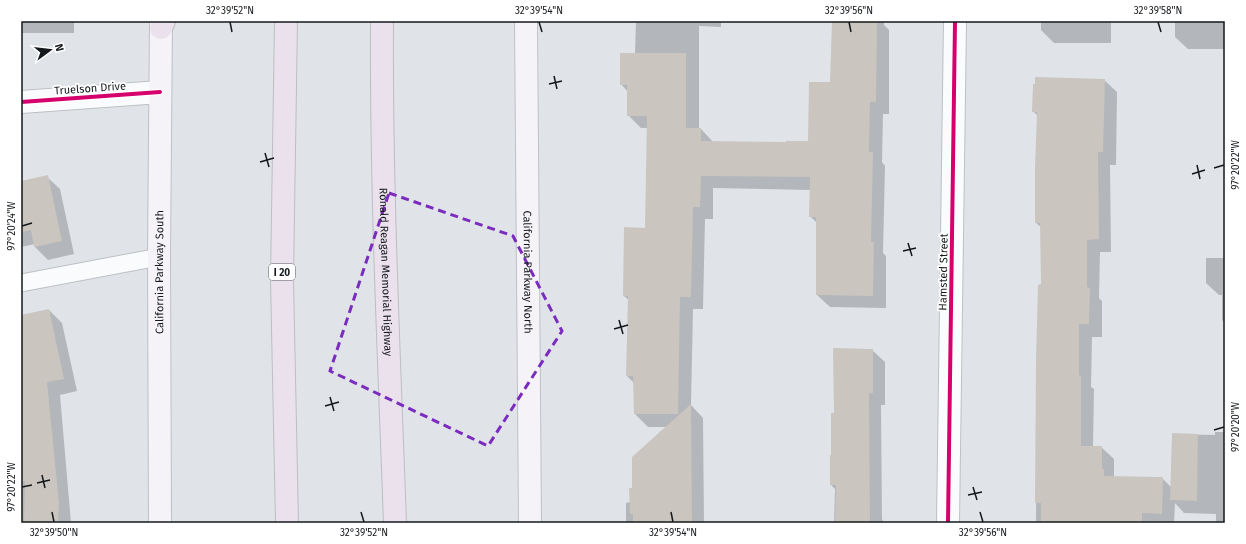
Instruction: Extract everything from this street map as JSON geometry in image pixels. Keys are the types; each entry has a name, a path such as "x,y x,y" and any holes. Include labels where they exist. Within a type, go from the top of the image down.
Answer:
{"highway":[{"name":"I 20","path":"286,21 282,279 287,523"},
{"name":"Ronald Reagan Memorial Highway","path":"382,21 387,303 395,523"}],"main road":[{"name":"California Parkway North","path":"526,21 530,523"},
{"name":"California Parkway South","path":"160,523 159,257 162,24"}],"street":[{"name":"Hamsted Street","path":"948,523 955,21"},
{"name":"Truelson Drive","path":"21,102 160,92"}],"lane":[{"path":"21,282 159,257"}],"highlighted area":[{"path":"389,193 513,236 562,331 488,446 330,371"}],"building":[{"path":"832,21 877,21 876,102 870,102 869,152 873,152 871,242 874,242 873,296 816,295 816,217 809,217 810,177 701,176 700,207 693,207 691,297 680,297 678,414 634,414 633,376 626,376 628,296 623,296 624,227 645,228 647,116 627,116 627,85 620,85 620,53 686,53 686,128 701,128 701,141 808,141 809,82 830,82"},
{"path":"1035,77 1105,79 1103,152 1098,152 1099,239 1087,240 1087,287 1090,288 1089,324 1079,324 1081,446 1102,446 1102,469 1104,469 1104,476 1163,477 1162,514 1142,513 1142,523 1041,523 1041,503 1035,503 1038,285 1041,284 1040,223 1035,223 1037,112 1032,112 1033,84 1035,84"},
{"path":"48,175 62,241 34,247 31,230 21,232 21,181"},
{"path":"49,309 64,379 47,382 59,503 58,523 24,523 25,481 21,482 21,315"},
{"path":"833,348 873,349 873,393 869,393 870,523 835,523 836,485 830,485 831,413 834,413"},
{"path":"691,404 692,523 633,523 633,514 630,514 629,488 632,488 632,457"},
{"path":"1172,433 1198,434 1197,501 1170,500"}],"cycle path":[{"path":"948,523 955,21"},
{"path":"21,102 160,92"}]}
